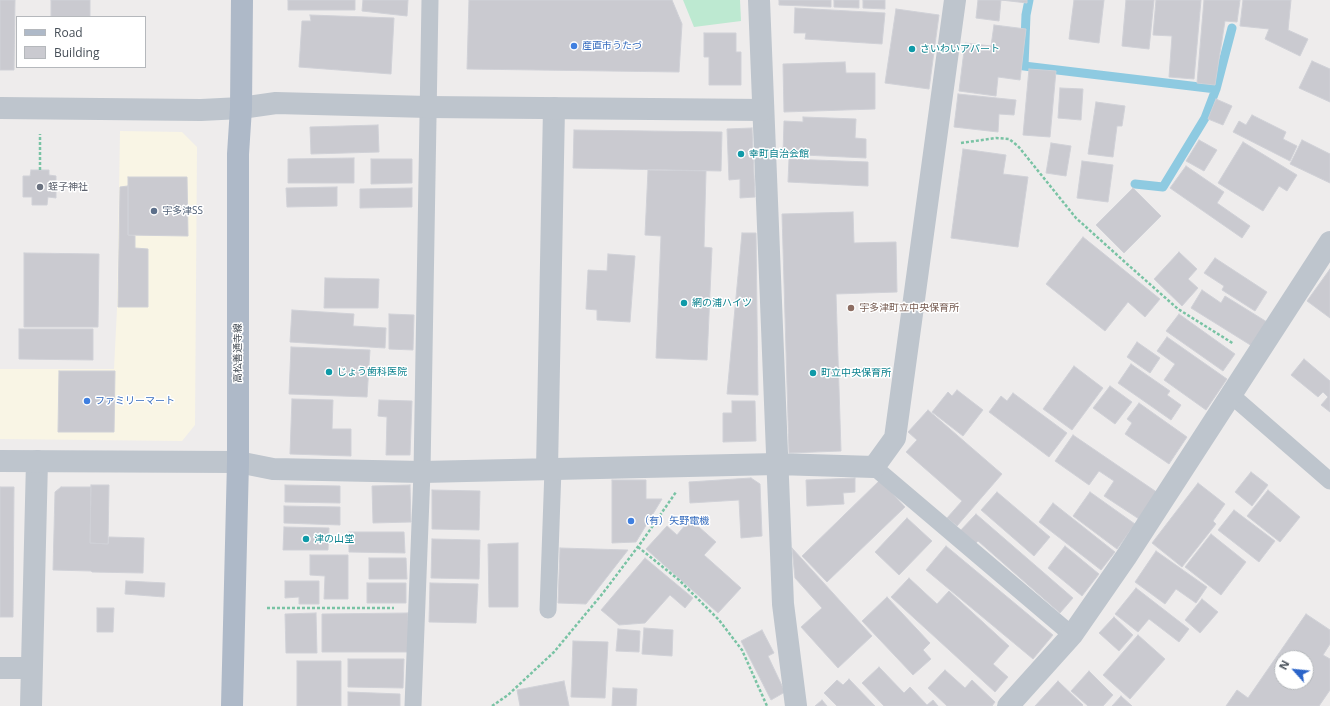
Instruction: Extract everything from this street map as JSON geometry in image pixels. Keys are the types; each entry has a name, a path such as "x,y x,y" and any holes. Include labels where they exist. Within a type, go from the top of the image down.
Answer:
{"main road":[{"name":"高松善通寺線","path":"232,706 238,462 238,154 241,108 242,0"}],"street":[{"path":"759,0 776,464 783,604 796,706"},
{"path":"0,461 238,462 273,469 422,472 776,464 874,467 895,438 955,0"},
{"path":"0,108 201,110 241,108 276,103 428,107 763,110"},
{"path":"550,469 554,108"},
{"path":"1008,706 1072,635 1126,557 1330,242"},
{"path":"31,706 37,461"},
{"path":"0,668 32,668"}],"lane":[{"path":"413,706 422,472 430,0"},
{"path":"1231,395 1330,481"},
{"path":"874,467 1072,635"},
{"path":"548,610 550,469"}],"path":[{"path":"40,130 40,170"},
{"path":"935,147 996,138 1009,139 1018,146 1076,218 1178,309 1256,357"},
{"path":"492,706 508,695 554,652 638,547 675,494 690,466"},
{"path":"638,547 679,580 719,620 742,650 767,706"},
{"path":"267,608 417,608"}],"shaded area":[{"path":"120,131 182,132 197,147 195,425 182,441 0,439 0,369 114,369 117,309"}],"green space":[{"path":"683,0 740,0 741,21 694,27"}],"building":[{"path":"0,0 15,0 14,70 0,70"},
{"path":"51,0 90,0 90,16 51,16"},
{"path":"288,0 355,0 355,10 288,10"},
{"path":"363,0 408,0 407,16 362,11"},
{"name":"産直市うたづ","path":"469,0 672,0 682,24 679,72 467,69"},
{"path":"779,0 831,0 831,7 779,5"},
{"path":"834,0 859,0 859,8 834,7"},
{"path":"863,0 885,0 885,9 863,8"},
{"path":"978,0 1001,0 999,21 976,18"},
{"path":"1001,0 1027,0 1027,3"},
{"path":"1074,0 1104,0 1099,43 1069,39"},
{"path":"1126,0 1154,0 1149,49 1122,46"},
{"path":"1156,0 1201,0 1194,79 1169,77 1172,36 1153,35"},
{"path":"1204,0 1240,0 1237,22 1225,21 1215,85 1197,83"},
{"path":"1243,0 1291,0 1288,30 1308,39 1300,56 1265,39 1269,29 1240,26"},
{"path":"795,8 885,13 882,44 805,39 806,33 794,33"},
{"name":"さいわいアパート","path":"896,9 939,15 929,89 885,83"},
{"path":"310,15 394,18 391,74 299,67 302,21 311,21"},
{"path":"994,25 1026,29 1020,80 998,77 996,96 959,91 965,43 991,46"},
{"path":"704,33 736,33 736,52 741,52 741,85 709,85 709,57 704,57"},
{"path":"1312,61 1330,69 1330,102 1299,88"},
{"path":"845,62 846,73 875,73 875,109 784,112 783,64"},
{"path":"1029,69 1056,71 1050,137 1023,135"},
{"path":"1060,88 1083,89 1081,120 1058,118"},
{"path":"958,94 1016,100 1014,115 999,114 998,132 954,127"},
{"path":"1216,99 1232,106 1223,125 1208,119"},
{"path":"1096,102 1125,106 1122,126 1117,126 1113,157 1088,154"},
{"path":"1252,115 1286,132 1283,139 1297,146 1290,161 1233,132 1239,121 1246,125"},
{"path":"803,117 856,119 855,138 866,139 866,158 783,154 784,121 803,122"},
{"path":"378,125 379,152 311,154 310,127"},
{"name":"幸町自治会館","path":"752,128 755,197 740,198 740,179 729,180 727,129"},
{"path":"574,130 722,132 721,171 573,168"},
{"path":"1199,140 1217,150 1204,171 1186,161"},
{"path":"1302,140 1330,154 1330,183 1290,164"},
{"path":"1243,142 1297,175 1287,191 1279,186 1263,211 1218,183"},
{"path":"1051,143 1071,146 1066,176 1046,173"},
{"path":"963,149 1006,155 1003,174 1028,177 1018,247 951,238"},
{"path":"354,158 354,183 288,183 288,159"},
{"path":"371,159 412,159 412,183 371,184"},
{"path":"789,159 868,162 868,186 788,182"},
{"path":"1082,161 1113,165 1108,202 1077,198"},
{"path":"1186,166 1224,192 1217,203 1250,226 1242,238 1170,188"},
{"name":"蛭子神社","path":"31,170 49,170 49,175 56,176 56,198 48,197 47,205 32,205 32,197 23,197 23,176 30,176"},
{"name":"網の浦ハイツ","path":"648,170 706,171 704,247 712,248 707,360 656,358 661,236 645,235"},
{"path":"128,177 187,177 188,236 128,235"},
{"path":"128,186 128,235 135,236 135,248 148,249 148,307 118,307 120,187"},
{"path":"337,187 337,206 287,207 286,188"},
{"path":"412,188 412,207 360,208 360,189"},
{"path":"1133,188 1161,216 1124,253 1096,225"},
{"name":"町立中央保育所","path":"853,212 854,243 896,242 897,292 836,294 841,451 789,453 782,214"},
{"path":"742,233 756,233 758,395 727,394"},
{"path":"1083,237 1160,299 1145,317 1128,302 1105,331 1046,284"},
{"path":"1179,252 1197,269 1188,279 1198,288 1182,306 1154,279"},
{"path":"24,253 99,254 98,327 24,327"},
{"path":"608,254 635,256 630,322 597,320 597,310 586,309 588,270 607,271"},
{"path":"1215,258 1267,292 1255,311 1222,290 1224,286 1204,273"},
{"path":"1330,269 1330,318 1307,301"},
{"path":"325,278 379,279 378,308 324,308"},
{"path":"1202,290 1221,303 1225,296 1267,322 1252,346 1191,308"},
{"path":"292,310 354,314 353,326 386,328 385,348 290,342"},
{"path":"389,314 414,315 413,350 389,349"},
{"path":"1179,314 1235,354 1223,371 1166,331"},
{"path":"19,329 93,329 93,360 19,359"},
{"path":"1167,337 1227,379 1206,410 1164,380 1175,364 1157,351"},
{"path":"1137,342 1160,358 1150,373 1127,357"},
{"name":"じょう歯科医院","path":"291,347 370,350 367,397 289,394"},
{"path":"1304,359 1330,381 1330,412 1321,405 1328,397 1323,392 1318,397 1291,375"},
{"path":"1131,364 1170,391 1167,395 1181,405 1171,420 1118,383"},
{"path":"1074,366 1103,388 1072,430 1043,409"},
{"name":"ファミリーマート","path":"59,371 115,371 114,432 58,432"},
{"path":"1110,386 1132,402 1115,424 1093,408"},
{"path":"957,390 983,410 963,436 932,412 948,392 952,396"},
{"path":"1013,393 1067,433 1049,457 989,412 1001,396 1007,401"},
{"path":"292,399 333,400 332,429 351,429 351,456 290,454"},
{"path":"379,400 412,401 410,455 386,455 387,417 378,416"},
{"path":"732,401 755,401 756,441 723,442 723,413 732,413"},
{"path":"1139,403 1187,437 1169,464 1125,434 1132,423 1127,419"},
{"path":"928,410 1002,474 957,526 947,518 962,501 906,452 917,440 908,432"},
{"path":"1073,435 1158,493 1139,519 1104,496 1114,481 1099,471 1089,485 1055,461"},
{"path":"1251,472 1268,485 1252,506 1235,492"},
{"path":"751,478 760,484 762,536 741,538 739,500 690,503 689,482"},
{"path":"855,478 855,492 843,493 844,504 807,506 806,480"},
{"name":"（有）矢野電機","path":"612,480 646,480 646,499 662,499 636,542 612,543"},
{"path":"880,480 905,507 827,582 802,556"},
{"path":"1198,483 1225,504 1213,521 1216,524 1182,567 1152,543"},
{"path":"91,485 109,485 108,544 90,543"},
{"path":"285,485 340,486 340,503 285,502"},
{"path":"410,485 411,522 373,523 372,486"},
{"path":"0,487 14,487 13,617 0,617"},
{"path":"61,487 91,487 90,543 108,544 109,537 144,538 143,573 53,570 55,492"},
{"path":"432,490 480,491 479,530 432,529"},
{"path":"1268,490 1300,517 1280,542 1247,516"},
{"path":"997,492 1050,537 1034,556 981,510"},
{"path":"1090,492 1135,524 1117,549 1073,516"},
{"path":"1053,503 1115,552 1101,570 1039,522"},
{"path":"284,506 340,507 340,525 284,523"},
{"path":"1234,510 1275,541 1259,562 1218,530"},
{"path":"976,514 1073,598 1060,613 978,541 974,545 959,532"},
{"path":"907,518 932,541 899,575 875,552"},
{"path":"690,519 716,542 704,555 741,588 718,613 646,549 667,526 677,535"},
{"name":"津の山堂","path":"284,527 329,528 328,550 283,550"},
{"path":"349,532 404,532 405,553 349,552"},
{"path":"1211,534 1246,562 1221,595 1185,567"},
{"path":"432,539 480,540 479,579 431,578"},
{"path":"518,543 518,607 489,607 488,544"},
{"path":"946,546 1053,635 1033,659 926,570"},
{"path":"1065,546 1099,574 1082,596 1048,568"},
{"path":"560,548 628,550 586,604 558,603"},
{"path":"792,548 872,636 838,668 801,627 822,608 795,578"},
{"path":"1156,551 1207,587 1196,603 1176,589 1165,604 1135,582"},
{"path":"310,555 348,555 348,599 324,599 325,576 310,575"},
{"path":"369,558 406,558 407,579 369,579"},
{"path":"645,558 693,598 685,608 670,595 645,623 619,625 601,610"},
{"path":"909,578 937,604 949,591 1009,646 993,664 1008,677 995,692 891,597"},
{"path":"126,581 165,583 164,597 125,594"},
{"path":"285,581 319,581 319,604 299,604 299,597 285,598"},
{"path":"367,583 406,583 406,603 367,603"},
{"path":"430,583 478,584 476,623 429,622"},
{"path":"1136,588 1189,629 1179,642 1149,619 1138,632 1115,614"},
{"path":"887,597 930,643 923,650 931,659 913,675 862,621"},
{"path":"1202,599 1218,612 1200,633 1185,620"},
{"path":"97,608 114,608 113,632 97,632"},
{"path":"316,613 317,653 286,653 285,614"},
{"path":"408,613 409,652 322,652 322,614"},
{"path":"1306,614 1330,630 1330,644 1323,655 1330,659 1330,690 1319,706 1226,706 1237,690 1248,698 1274,660 1274,690 1314,690 1314,650 1281,650"},
{"path":"1114,617 1133,635 1119,651 1099,633"},
{"path":"644,628 673,630 672,656 642,654"},
{"path":"618,629 640,631 639,652 616,651"},
{"path":"762,630 774,653 768,656 785,692 771,700 741,641"},
{"path":"1138,635 1165,659 1130,699 1103,675"},
{"path":"573,641 608,642 605,698 571,697"},
{"path":"348,659 404,659 403,688 348,687"},
{"path":"297,661 341,661 341,706 297,706"},
{"path":"879,667 904,693 910,687 927,705 933,700 938,706 884,706 862,683"},
{"path":"945,670 965,688 972,680 995,702 992,706 947,706 928,688"},
{"path":"1089,671 1113,695 1103,706 1088,706 1071,691"},
{"path":"849,679 875,706 837,706 824,693 837,680 843,685"},
{"path":"564,681 569,706 520,706 517,690"},
{"path":"1058,681 1083,705 1082,706 1035,706"},
{"path":"613,688 637,689 636,706 612,706"},
{"path":"348,692 400,694 400,706 348,706"},
{"path":"1121,696 1132,706 1112,706"},
{"path":"822,700 827,706 815,706"}],"waterway":[{"path":"1029,0 1026,15 1024,66 1216,89 1232,28"},
{"path":"1135,184 1163,187 1205,118 1216,89"}],"place":[{"name":"産直市うたづ","path":"574,46"},
{"name":"さいわいアパート","path":"912,49"},
{"name":"幸町自治会館","path":"741,154"},
{"name":"蛭子神社","path":"40,187"},
{"name":"宇多津SS","path":"154,211"},
{"name":"網の浦ハイツ","path":"684,303"},
{"name":"宇多津町立中央保育所","path":"851,308"},
{"name":"じょう歯科医院","path":"329,372"},
{"name":"町立中央保育所","path":"813,373"},
{"name":"ファミリーマート","path":"87,401"},
{"name":"（有）矢野電機","path":"631,521"},
{"name":"津の山堂","path":"306,539"}]}
